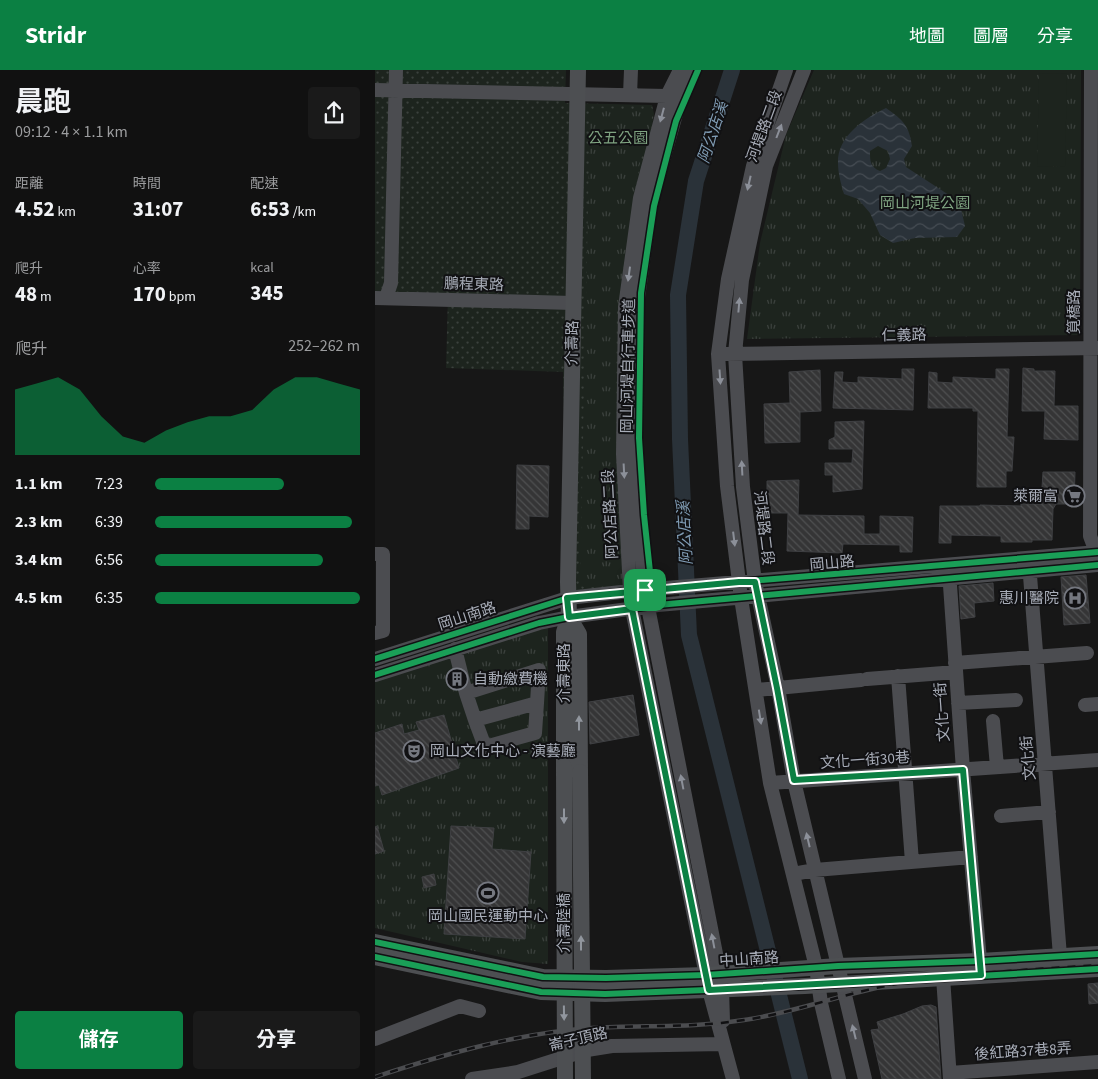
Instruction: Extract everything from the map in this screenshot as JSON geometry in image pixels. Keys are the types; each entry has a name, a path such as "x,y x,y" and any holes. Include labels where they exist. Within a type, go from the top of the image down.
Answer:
{"main road":[{"name":"介壽路","path":"569,617 567,598 578,70"},
{"name":"介壽東路","path":"564,767 564,632 569,617"},
{"name":"介壽東路","path":"569,617 579,634 580,772"},
{"name":"介壽陸橋","path":"564,767 565,1079"},
{"name":"介壽陸橋","path":"580,772 583,1079"},
{"name":"中山南路","path":"375,942 543,977 812,985 943,977 981,968 1060,956 1098,954"},
{"name":"中山南路","path":"375,957 541,992 605,994 718,982 810,968 838,966 1098,969"}],"street":[{"path":"380,298 391,283 386,70"},
{"path":"385,90 396,70"},
{"path":"630,95 631,70"},
{"path":"385,90 630,95 673,93 673,70"},
{"name":"阿公店路二段","path":"680,70 640,198 625,307 623,454 632,609 718,982"},
{"name":"阿公店路二段","path":"694,70 673,93 651,202 637,305 634,447 653,606 718,982 723,1044 733,1079"},
{"name":"河堤路二段","path":"786,70 753,166 728,279 718,354 727,486 741,598 770,783 793,874 812,985 821,1003 839,1079"},
{"name":"河堤路二段","path":"804,70 766,166 742,280 735,354 743,486 755,582 794,780 865,1079"},
{"name":"筧橋路","path":"1091,70 1094,230 1094,469 1090,536 1097,557"},
{"name":"鵬程東路","path":"380,298 573,303"},
{"name":"仁義路","path":"718,354 1094,348"},
{"path":"375,554 383,554 383,631 375,633"},
{"name":"岡山路","path":"569,617 725,598 759,597 949,572 1097,557"},
{"name":"文化街","path":"1029,564 1060,956"},
{"name":"岡山路","path":"567,598 739,582 949,572"},
{"name":"文化一街","path":"949,572 963,770 981,968"},
{"name":"岡山南路","path":"375,659 567,598"},
{"name":"岡山南路","path":"375,674 539,622 569,617"},
{"path":"457,648 475,720 485,747 535,733 539,670 469,692"},
{"path":"755,690 864,680 1036,657 1087,653"},
{"path":"898,676 912,862"},
{"path":"958,702 1016,700"},
{"path":"475,720 537,703"},
{"path":"993,721 997,767"},
{"name":"文化一街30巷","path":"770,783 1098,760"},
{"path":"1001,816 1049,812"},
{"path":"793,874 815,870 971,857"},
{"path":"943,977 950,1076"},
{"path":"375,1039 459,1006 479,1011"},
{"name":"崙子頂路","path":"472,1079 518,1072 598,1048 612,1046 723,1044"},
{"name":"後紅路37巷8弄","path":"950,1076 1098,1062"}],"green space":[{"path":"375,70 566,70 565,103 652,105 654,114 640,198 630,591 568,598 563,372 446,368 448,295 375,293"},
{"name":"岡山河堤公園","path":"814,70 1081,70 1080,335 747,339 760,243 786,135"},
{"path":"1039,73 1067,74 1065,167 1037,166"},
{"name":"公五公園","path":"595,108 651,110 653,113 639,167 617,310 614,462 623,579 618,584 586,588 580,585 590,113"},
{"path":"548,621 548,964 522,962 375,928 375,675"}],"water":[{"path":"886,108 901,120 909,133 912,146 904,159 906,167 952,197 961,209 965,226 957,237 915,238 893,243 880,235 870,213 858,199 844,194 838,167 842,144 847,136 861,123","holes":["878,146 888,151 890,159 886,168 880,171 874,168 871,163 870,151"]}],"building":[{"path":"1023,368 1034,369 1034,371 1055,371 1054,406 1078,406 1078,440 1044,439 1045,411 1022,411"},
{"path":"902,369 914,369 913,410 833,408 835,372 843,372 842,382 858,383 858,377 902,379"},
{"path":"996,369 1009,369 1007,437 1014,437 1012,471 1006,471 1006,487 977,487 978,411 973,411 973,408 928,408 929,372 937,373 937,382 953,383 953,377 996,379"},
{"path":"820,370 821,411 800,412 800,442 765,443 764,404 790,403 789,372"},
{"path":"864,421 862,489 833,492 833,475 825,475 825,463 852,463 853,449 829,449 829,440 835,437 835,422"},
{"path":"517,465 549,466 548,517 529,516 529,529 516,529"},
{"path":"1043,472 1075,472 1074,504 1056,504 1053,509 1052,540 1001,542 1001,536 951,535 951,543 939,543 940,506 1021,506 1021,504 1041,504"},
{"path":"799,480 798,515 864,516 864,534 880,534 880,516 913,517 912,552 900,552 900,545 843,544 842,553 787,551 788,513 767,513 767,481"},
{"name":"惠川醫院","path":"1086,575 1090,623 1064,625 1061,577"},
{"path":"993,583 994,601 974,603 975,617 961,619 959,586"},
{"path":"633,695 639,735 590,744 589,702"},
{"name":"岡山文化中心 - 演藝廳","path":"444,715 459,768 382,795 379,785 375,786 375,733 402,724 404,734 419,730 416,722"},
{"path":"377,826 384,851 375,854 375,827"},
{"name":"岡山國民運動中心","path":"451,826 494,828 492,849 531,852 525,939 444,934"},
{"path":"434,874 436,885 424,888 422,877"},
{"path":"1098,983 1098,1003 1089,1004 1088,984"},
{"path":"931,1005 936,1007 941,1079 882,1079 871,1030 879,1029 877,1022 922,1006"}],"waterway":[{"name":"阿公店溪","path":"732,70 696,181 678,295 680,439 689,635 800,1079"}],"railway":[{"path":"375,1077 428,1060 482,1046 537,1035 592,1028 725,1023 781,1013 872,989 942,977 1098,965"}],"cycle path":[{"name":"岡山河堤自行車步道","path":"651,581 639,438 641,293 654,206 676,121 698,70"},
{"path":"375,659 568,598 630,591 1098,552"},
{"path":"375,675 539,623 569,617 658,605 1098,565"},
{"path":"375,942 543,977 606,978 706,975 838,966 980,961 1098,954"},
{"path":"375,957 541,992 605,994 805,986 1098,969"}],"place":[{"name":"萊爾富","path":"1074,496"},
{"name":"惠川醫院","path":"1075,598"},
{"name":"自動繳費機","path":"457,679"},
{"name":"岡山文化中心 - 演藝廳","path":"414,751"},
{"name":"岡山國民運動中心","path":"488,893"}],"route":[{"path":"755,582 794,780 963,770 981,975 709,990 632,609 569,617 567,598 645,590 755,582"}]}
